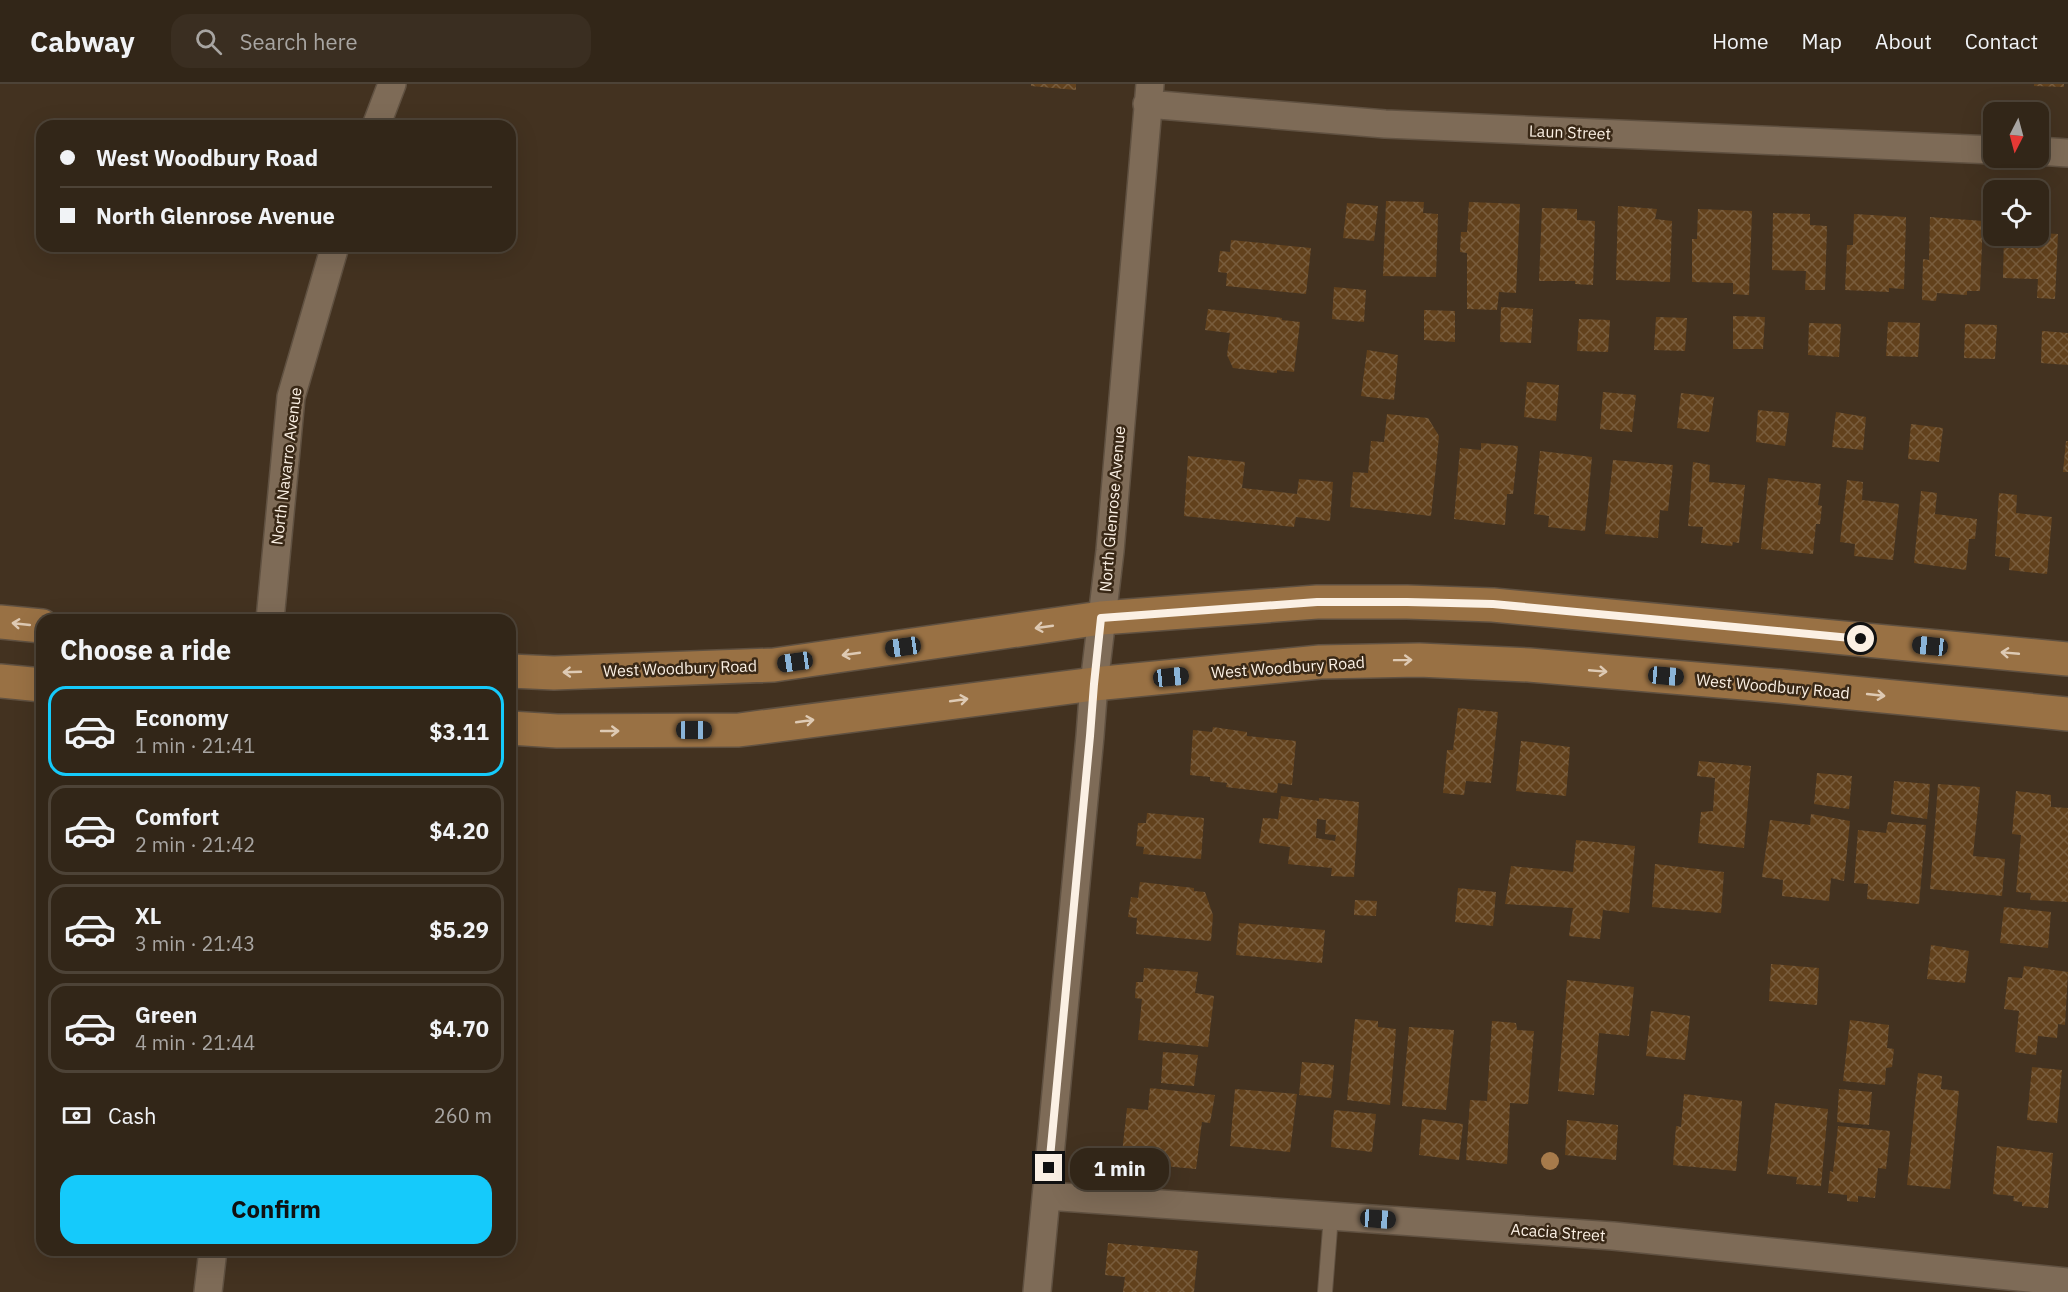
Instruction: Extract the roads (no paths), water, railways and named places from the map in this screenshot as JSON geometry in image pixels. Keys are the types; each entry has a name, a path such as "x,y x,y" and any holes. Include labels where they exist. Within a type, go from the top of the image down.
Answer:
{"main road":[{"name":"West Woodbury Road","path":"516,671 554,673 774,665 1101,618 1317,602 1493,604 2068,658"},
{"path":"0,622 36,625"},
{"name":"West Woodbury Road","path":"516,728 557,731 739,730 1094,684 1320,662 1419,660 1529,665 1791,687 2068,714"},
{"path":"0,681 36,685"}],"street":[{"path":"378,120 392,84"},
{"name":"Laun Street","path":"1149,94 1385,124 1983,150"},
{"name":"North Glenrose Avenue","path":"1037,1292 1094,684 1111,540 1149,94"},
{"path":"2049,152 2068,153"},
{"name":"North Navarro Avenue","path":"271,614 291,397 333,252"},
{"name":"Acacia Street","path":"1047,1196 1613,1236 2068,1282"},
{"path":"208,1292 212,1256"}],"lane":[{"path":"1325,1292 1331,1216"}]}
